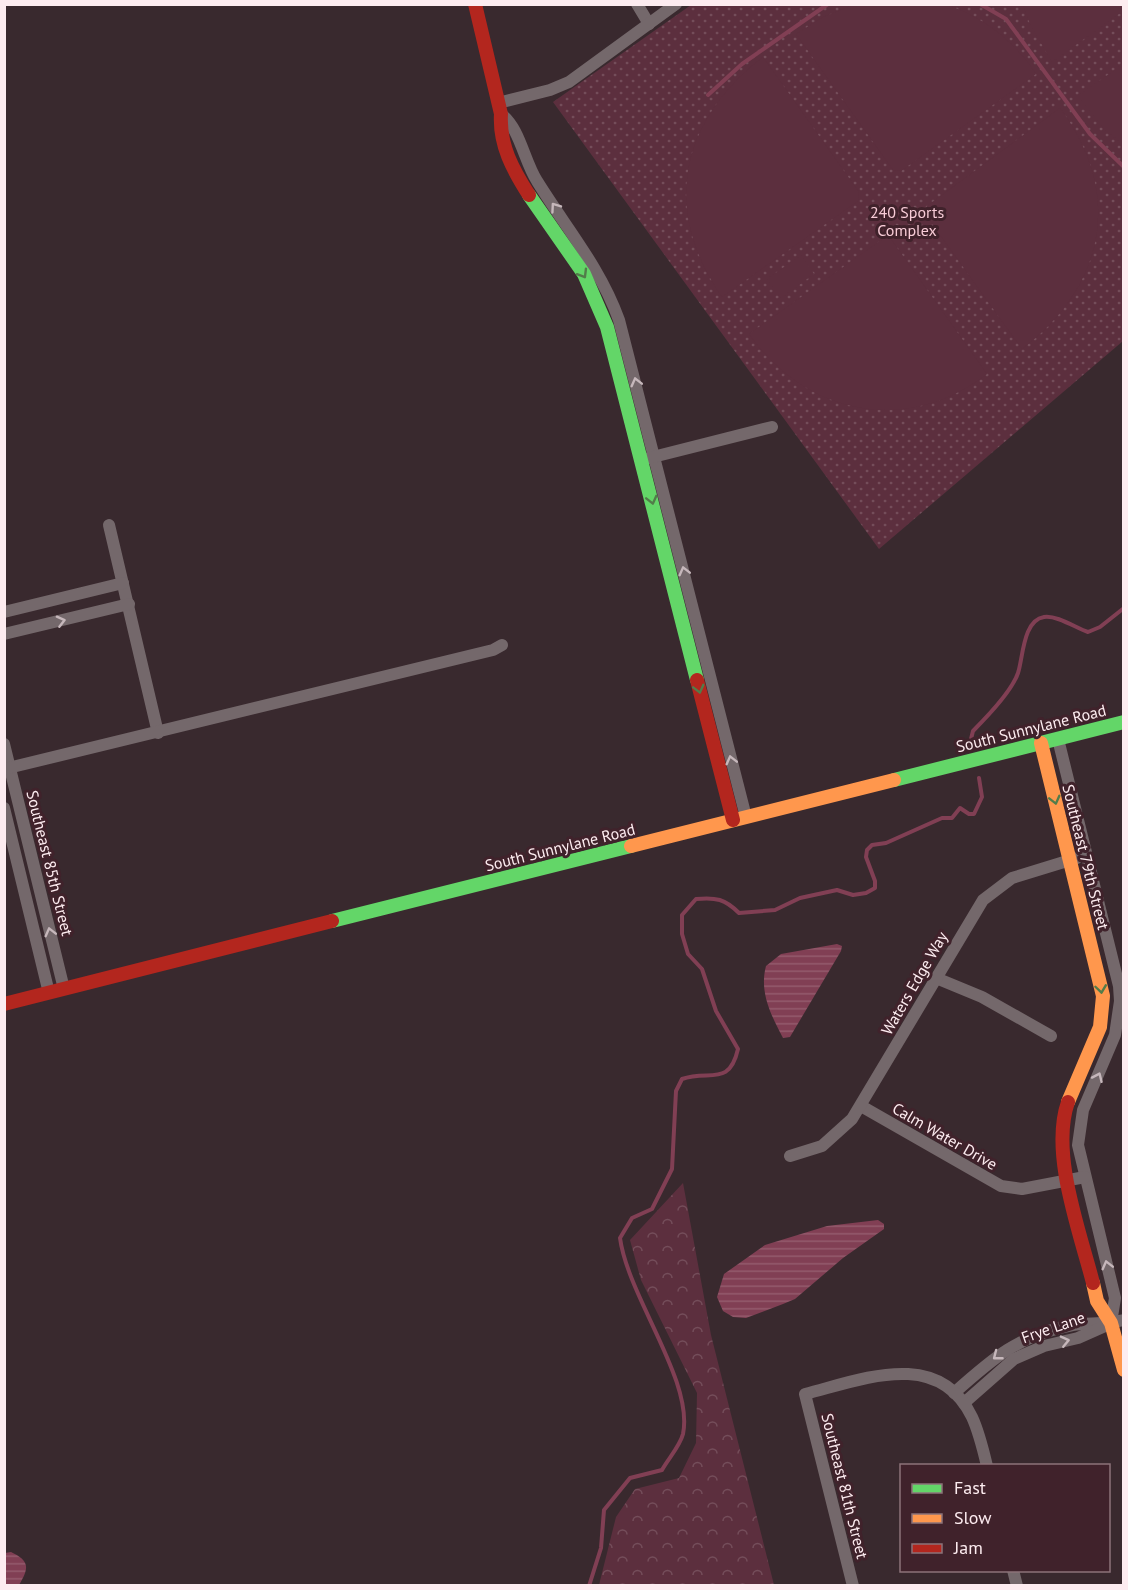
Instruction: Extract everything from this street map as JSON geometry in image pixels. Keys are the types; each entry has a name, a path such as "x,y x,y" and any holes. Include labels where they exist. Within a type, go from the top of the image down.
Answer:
{"street":[{"path":"475,4 499,108 497,124 512,164 562,230 621,354 739,819"},
{"path":"637,4 649,24"},
{"path":"499,108 562,85 676,4"},
{"path":"648,459 772,428"},
{"path":"109,525 158,733"},
{"path":"4,612 123,583"},
{"path":"4,634 129,604"},
{"path":"8,769 494,650 502,645"},
{"name":"South Sunnylane Road","path":"4,1004 1124,722"},
{"name":"Southeast 79th Street","path":"1058,739 1117,976 1120,1001 1115,1035 1083,1110 1078,1145 1115,1298 1124,1370"},
{"name":"Southeast 79th Street","path":"1041,743 1101,982 1103,1011 1100,1027 1067,1105 1062,1126 1062,1146 1068,1181 1097,1301 1117,1321"},
{"name":"Southeast 85th Street","path":"4,744 8,769 64,989"},
{"name":"Southeast 85th Street","path":"4,808 50,993"},
{"name":"Waters Edge Way","path":"790,1156 822,1146 852,1119 974,913 992,892 1024,872 1087,855"},
{"path":"22,877 36,874"},
{"path":"936,978 982,997 1051,1036"},
{"name":"Calm Water Drive","path":"861,1106 1001,1186 1022,1190 1085,1177"},
{"name":"Frye Lane","path":"954,1393 999,1354 1020,1341 1074,1325 1117,1321"},
{"name":"Frye Lane","path":"964,1403 1014,1359 1044,1346 1078,1338 1117,1321"},
{"name":"Southeast 81th Street","path":"853,1586 805,1394 901,1372 924,1376 954,1393"},
{"path":"954,1393 964,1403 976,1426 986,1464"}],"green space":[{"path":"856,4 944,4 958,9 972,15 1008,41 1036,74 901,171 893,170 796,34 823,17"},
{"name":"240 Sports Complex","path":"691,5 1123,5 1123,341 879,549 553,102"},
{"path":"1023,5 1123,5 1123,11 1052,62 1030,24"},
{"path":"763,57 859,192 858,201 722,297 703,264 691,231 686,199 688,168 697,138 713,109 735,82"},
{"path":"1123,64 1123,144 1106,131 1078,96"},
{"path":"1060,108 1080,140 1093,173 1098,205 1096,237 1087,268 1072,297 1050,324 1022,349 925,214 927,206"},
{"path":"884,238 891,239 987,374 956,393 924,405 891,410 859,408 828,399 799,383 772,362 749,334"},
{"path":"801,255 814,274 781,298 767,279"},
{"path":"683,1183 711,1335 774,1585 599,1585 616,1517 635,1489 679,1478 696,1443 697,1393 641,1280 630,1240"}],"shaded area":[{"path":"837,944 842,946 841,951 790,1037 783,1038 765,994 766,966 781,954"},
{"path":"878,1220 884,1224 884,1229 843,1258 795,1299 746,1318 733,1317 723,1311 717,1297 724,1274 765,1245 827,1226"},
{"path":"11,1552 22,1559 26,1566 25,1574 19,1585 5,1585 5,1553"}],"waterway":[{"path":"708,95 742,64 828,4"},
{"path":"980,4 1006,19 1090,134 1124,167"},
{"path":"971,739 973,731 998,704 1015,680 1028,632 1037,620 1044,617 1055,618 1088,632 1100,627 1124,608"},
{"path":"589,1586 601,1548 604,1510 630,1478 662,1470 677,1448 683,1434 684,1413 679,1389 625,1261 620,1238 632,1218 652,1209 672,1169 676,1091 682,1079 723,1073 729,1069 738,1049 716,1011 702,969 688,954 682,934 682,915 696,899 720,900 739,913 775,910 800,898 837,890 853,895 866,893 875,888 875,881 866,857 867,850 872,845 886,843 942,818 952,818 960,808 969,814 974,814 982,797 979,778"}],"traffic: fast":[{"path":"529,195 584,274 607,327 697,680"},
{"path":"894,780 1124,722"},
{"path":"332,921 631,846"}],"traffic: slow":[{"path":"1041,743 1103,996 1100,1027 1068,1102"},
{"path":"631,846 894,780"},
{"path":"1093,1283 1097,1301 1111,1323 1124,1370"}],"traffic: jam":[{"path":"475,4 501,114 505,147 529,195"},
{"path":"697,680 733,820"},
{"path":"4,1004 332,921"},
{"path":"1068,1102 1063,1122 1062,1145 1065,1168 1075,1217 1093,1283"}]}
